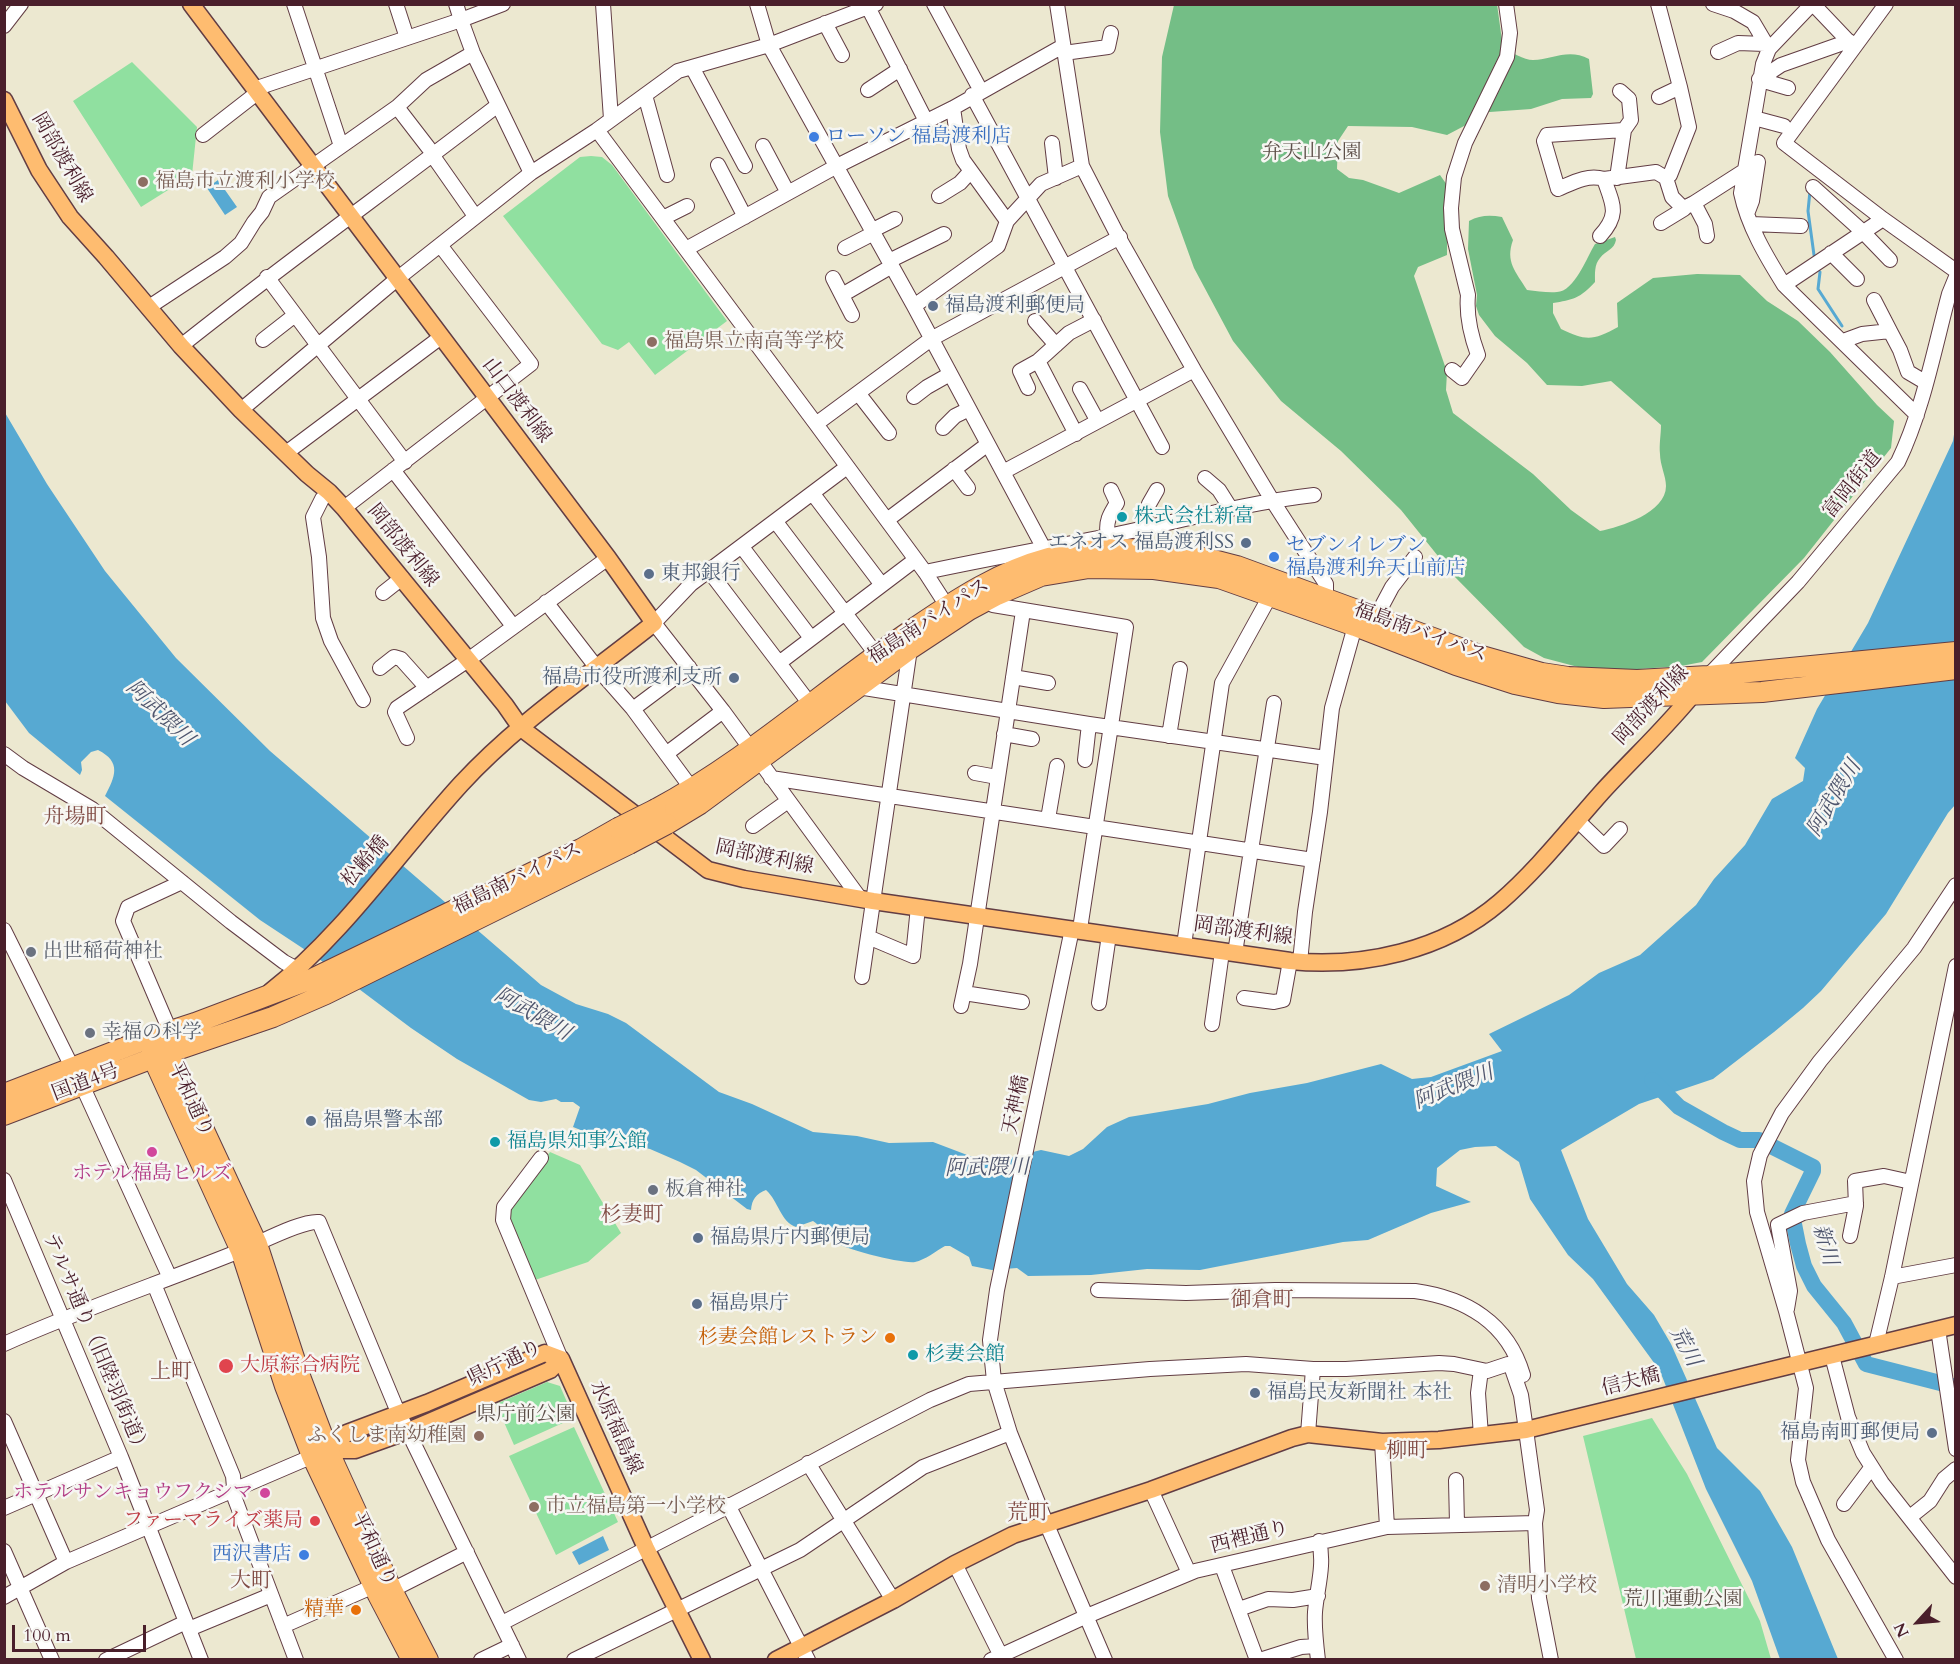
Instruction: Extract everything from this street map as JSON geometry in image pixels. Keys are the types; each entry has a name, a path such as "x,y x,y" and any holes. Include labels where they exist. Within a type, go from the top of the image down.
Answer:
{"highway":[{"name":"福島南バイパス","path":"161,1034 262,998 304,971 574,851 618,828 700,804 810,704 876,654 947,606 1046,552 1117,550 1183,554 1238,566 1482,656 1542,673 1599,680 1708,676 1956,652"},
{"name":"福島南バイパス","path":"160,1055 273,1017 326,994 629,844 692,789 754,754 858,687 939,628 988,600 1041,576 1089,568 1120,567 1185,572 1219,578 1355,626 1464,668 1515,684 1558,693 1604,698 1762,692 1956,669"},
{"name":"平和通り","path":"161,1034 160,1055 249,1247 301,1379 320,1453 383,1588 412,1659"},
{"name":"国道4号","path":"4,1094 161,1034"},
{"name":"国道4号","path":"4,1115 160,1055"},
{"name":"平和通り","path":"383,1588 428,1659"}],"main road":[{"name":"山口渡利線","path":"191,4 608,558 654,623"},
{"name":"岡部渡利線","path":"4,100 39,170 70,217 181,346 241,410 344,508 521,728 708,870 794,888 1295,961 1333,962 1387,956 1458,930 1480,917 1514,889 1708,676"},
{"path":"521,728 654,623"},
{"name":"松齢橋","path":"304,971 355,907 460,784 521,728"},
{"name":"信夫橋","path":"1308,1434 1382,1442 1439,1440 1535,1428 1956,1325"},
{"name":"県庁通り","path":"545,1353 561,1359 550,1370 408,1431 355,1450 320,1453 347,1433 399,1414 545,1353"},
{"name":"水原福島線","path":"561,1359 646,1548 702,1659"},
{"path":"776,1659 805,1653 893,1600 1006,1538 1151,1490 1253,1451 1308,1434"}],"street":[{"path":"4,26 21,4"},
{"path":"294,4 341,146"},
{"path":"396,4 407,38"},
{"path":"456,4 473,53 531,173"},
{"path":"202,135 256,91 315,68 503,4"},
{"path":"603,4 611,119"},
{"path":"757,4 769,45 891,263 1046,552"},
{"path":"934,4 1029,199 1162,447"},
{"path":"1057,4 1082,166 1194,370 1272,500 1326,584 1326,598"},
{"path":"1452,370 1462,378 1478,355 1471,334 1467,295 1452,229 1451,208 1454,177 1465,143 1507,57 1510,33 1506,4"},
{"path":"1658,4 1689,127 1670,175 1666,178"},
{"path":"1713,4 1734,10 1753,22 1767,46 1741,193 1749,219 1784,285 1917,415"},
{"path":"1886,4 1852,44 1784,142 1883,219 1956,270"},
{"path":"1718,52 1738,43 1767,46 1811,5 1852,44"},
{"path":"241,410 396,279 475,216 531,173 597,130 678,72 769,45 872,6 926,121"},
{"path":"825,23 842,55"},
{"path":"686,249 837,166 1064,49 1107,47 1111,33"},
{"path":"1762,80 1781,65 1852,44"},
{"path":"148,307 241,243 262,213 269,197 398,107 426,80 473,53"},
{"path":"692,67 745,166"},
{"path":"868,90 900,69"},
{"path":"1762,80 1788,88"},
{"path":"1659,97 1680,87"},
{"path":"1600,236 1613,220 1611,178 1624,130 1631,120 1629,99 1620,91"},
{"path":"645,95 667,175"},
{"path":"181,346 267,277 498,105"},
{"path":"398,107 475,216"},
{"path":"953,108 959,149 970,171 1007,221"},
{"path":"1754,118 1784,126"},
{"path":"597,130 887,520 947,606"},
{"path":"1624,130 1547,135 1544,141 1558,189 1583,178 1611,178 1656,172 1666,178 1672,197 1689,206 1705,224 1707,236"},
{"path":"1052,143 1056,178"},
{"path":"763,146 788,193"},
{"path":"1749,219 1758,162"},
{"path":"718,165 745,217"},
{"path":"914,306 998,246 1007,221 1041,184 1082,166"},
{"path":"939,196 960,183 970,171"},
{"path":"1660,223 1744,171"},
{"path":"1813,187 1890,260"},
{"path":"663,218 687,206"},
{"path":"845,248 895,219"},
{"path":"1749,219 1801,226"},
{"path":"1784,285 1883,219"},
{"path":"842,295 891,263 944,234"},
{"path":"816,424 931,339 1120,237"},
{"path":"344,508 531,364 440,245"},
{"path":"1831,254 1857,279"},
{"path":"267,277 405,462"},
{"name":"富岡街道","path":"1708,676 1798,582 1898,462 1917,415 1949,294 1956,277"},
{"path":"833,278 852,315"},
{"path":"1874,300 1900,350 1908,372 1925,382"},
{"path":"263,340 295,315"},
{"path":"1028,388 1020,371 1038,361 1069,333 1094,320"},
{"path":"1035,321 1056,345"},
{"path":"1843,341 1862,334 1890,331"},
{"path":"286,453 441,337"},
{"path":"1038,361 1076,434"},
{"path":"1003,472 1194,370"},
{"path":"914,397 950,374"},
{"path":"1080,389 1097,420"},
{"path":"858,393 889,432"},
{"path":"943,428 955,416 969,409"},
{"path":"887,520 988,444"},
{"path":"847,467 691,585 654,623 690,667 788,801 866,899"},
{"path":"954,469 968,488"},
{"path":"393,471 513,626"},
{"path":"1205,478 1219,490 1231,509"},
{"path":"1108,536 1106,527 1108,518 1117,503 1111,490"},
{"path":"1141,529 1149,504 1157,490"},
{"path":"329,492 322,499 313,517 319,557 323,618 331,641 363,700"},
{"path":"813,494 882,585"},
{"path":"925,572 1046,552 1272,500 1314,495"},
{"path":"776,522 876,654"},
{"path":"742,547 811,638"},
{"path":"1376,617 1392,587 1415,557"},
{"path":"407,738 395,712 397,708 468,660 608,558"},
{"path":"779,663 915,560"},
{"path":"709,571 810,704"},
{"path":"383,593 402,578"},
{"path":"1184,945 1222,683 1270,596"},
{"path":"988,600 993,605 1023,611 962,999 1022,1002"},
{"path":"546,602 597,668 633,709 692,789"},
{"name":"天神橋","path":"1023,611 1126,627 1096,826 1076,929 999,1282 990,1340 994,1381 1010,1433 1105,1659"},
{"path":"1244,998 1274,1002 1283,1000 1295,961 1313,860 1337,687 1355,626"},
{"path":"862,977 868,937 866,899 889,795 910,649"},
{"path":"380,668 394,657 401,659 427,688"},
{"path":"633,709 690,667"},
{"path":"1169,736 1180,669"},
{"path":"1013,677 1048,683"},
{"path":"858,687 904,696 1326,758"},
{"path":"1212,1024 1252,850 1274,703"},
{"path":"666,754 723,711"},
{"path":"1084,760 1089,724"},
{"path":"1004,734 1032,738"},
{"path":"4,754 23,768 92,809 231,922 284,962 304,971"},
{"path":"1048,819 1057,766"},
{"path":"975,773 997,777"},
{"path":"771,778 1313,860"},
{"path":"753,826 788,801"},
{"path":"1577,820 1604,846 1620,829"},
{"path":"161,1034 123,921 128,907 182,882"},
{"path":"1896,1659 1828,1540 1803,1482 1798,1460 1806,1388 1757,1212 1754,1181 1760,1155 1782,1113 1820,1061 1914,948 1956,885"},
{"path":"868,937 913,956 918,907"},
{"path":"4,930 72,1067"},
{"path":"1099,1003 1109,935"},
{"path":"1876,1344 1956,966"},
{"path":"82,1084 170,1278"},
{"path":"541,1158 504,1207 503,1220 561,1359"},
{"path":"1850,1236 1856,1203 1855,1181 1884,1176 1911,1182"},
{"name":"テルサ通り（旧陸羽街道）","path":"4,1180 121,1457 201,1659"},
{"path":"1786,1311 1790,1301 1790,1291 1778,1225 1803,1213 1856,1203"},
{"path":"4,1344 62,1318 312,1221 319,1222 399,1414 519,1659"},
{"path":"1892,1277 1956,1265"},
{"path":"153,1284 233,1476 235,1499 296,1659"},
{"path":"1098,1290 1186,1293 1275,1290 1415,1291 1436,1294 1456,1300 1495,1326 1509,1341 1526,1387 1522,1400"},
{"path":"1938,1329 1956,1449"},
{"path":"1832,1356 1848,1417 1871,1468 1956,1577"},
{"path":"502,1623 808,1463 949,1391 969,1384 1246,1364 1346,1369 1439,1363 1492,1371 1509,1365 1535,1428 1537,1510 1535,1523 1539,1598 1551,1659"},
{"path":"1308,1434 1313,1369"},
{"path":"1480,1436 1478,1393 1481,1370"},
{"path":"4,1421 66,1562"},
{"path":"574,1659 677,1611 812,1543 923,1467 1010,1433"},
{"path":"1382,1442 1386,1527"},
{"name":"県庁通り","path":"4,1597 66,1562 320,1453"},
{"path":"4,1462 19,1457"},
{"path":"4,1508 121,1457"},
{"path":"808,1463 893,1600"},
{"path":"1844,1504 1871,1468"},
{"path":"1910,1517 1930,1501 1944,1479 1956,1469"},
{"path":"1456,1480 1457,1524"},
{"path":"1151,1490 1189,1573"},
{"path":"728,1505 805,1653"},
{"name":"西裡通り","path":"996,1658 1189,1573 1386,1527 1535,1523"},
{"path":"1222,1566 1258,1659 1301,1647 1317,1653 1315,1613 1322,1554 1319,1541"},
{"path":"4,1551 52,1659"},
{"path":"283,1626 383,1588 467,1552"},
{"path":"956,1564 996,1658"},
{"path":"1538,1568 1548,1580"},
{"path":"106,1659 188,1625 271,1595"},
{"path":"1239,1609 1268,1599 1293,1600 1318,1596"},
{"path":"481,1659 512,1644"}],"green space":[{"name":"弁天山公園","path":"1497,4 1503,48 1529,60 1568,54 1589,59 1593,94 1591,98 1562,99 1531,109 1476,113 1466,125 1447,135 1412,127 1348,126 1338,141 1337,169 1349,178 1363,180 1399,193 1440,175 1447,185 1447,255 1418,267 1414,276 1447,372 1446,390 1453,413 1533,474 1571,510 1600,531 1640,517 1658,504 1664,496 1666,486 1660,458 1661,425 1611,381 1582,386 1547,385 1527,363 1495,336 1479,315 1468,249 1469,221 1489,216 1502,217 1513,240 1511,261 1527,290 1557,292 1563,290 1574,280 1595,244 1615,237 1614,246 1598,261 1595,282 1576,297 1553,303 1553,313 1561,329 1577,336 1590,338 1618,327 1617,303 1653,278 1697,274 1740,275 1767,301 1798,321 1894,421 1891,448 1804,558 1702,662 1681,666 1597,672 1544,658 1524,647 1454,576 1401,510 1341,451 1281,401 1233,341 1194,268 1168,196 1160,132 1162,57 1174,5"},
{"path":"132,62 197,127 192,175 141,207 73,101"},
{"path":"580,157 602,157 612,165 727,321 655,375 629,342 618,350 602,344 503,216"},
{"path":"550,1152 580,1165 621,1233 588,1262 532,1281 507,1220 508,1208"},
{"name":"県庁前公園","path":"547,1382 560,1386 574,1418 514,1445 496,1404"},
{"name":"荒川運動公園","path":"1652,1418 1687,1474 1760,1621 1771,1659 1636,1659 1583,1436"},
{"path":"574,1427 618,1522 556,1555 509,1456"}],"water":[{"path":"218,180 237,207 225,215 207,188"},
{"name":"阿武隈川","path":"4,411 47,484 105,571 176,658 270,751 541,985 576,1004 608,1014 626,1023 719,1092 752,1104 813,1132 857,1136 889,1143 933,1142 983,1161 1000,1160 1041,1150 1069,1156 1083,1149 1107,1127 1129,1117 1208,1104 1250,1093 1307,1083 1381,1064 1412,1079 1431,1077 1502,1051 1489,1034 1569,995 1599,973 1640,955 1696,905 1714,879 1745,845 1772,799 1803,781 1805,768 1795,758 1817,709 1868,623 1953,441 1955,428 1955,805 1886,914 1821,991 1803,1008 1713,1079 1639,1104 1561,1150 1588,1219 1627,1284 1654,1315 1671,1344 1717,1448 1760,1491 1792,1547 1838,1659 1780,1659 1752,1581 1706,1489 1660,1371 1593,1279 1568,1255 1530,1199 1519,1162 1496,1146 1460,1150 1437,1168 1436,1186 1471,1202 1431,1213 1368,1240 1343,1242 1200,1270 1147,1269 1091,1275 1028,1276 1017,1268 992,1270 972,1266 969,1257 950,1246 945,1246 915,1262 860,1252 829,1239 813,1221 796,1227 791,1224 766,1190 755,1197 751,1210 747,1209 696,1170 680,1162 650,1149 601,1138 573,1127 580,1107 573,1102 561,1102 556,1099 541,1102 529,1100 457,1059 411,1028 319,959 260,920 105,796 114,776 113,765 106,755 98,750 91,752 81,762 80,775 29,733 5,701"},
{"path":"603,1536 609,1550 579,1565 572,1552"}],"waterway":[{"path":"1810,191 1808,211 1814,255"},
{"path":"1820,272 1818,289 1842,326"},
{"name":"新川","path":"1652,1080 1679,1107 1723,1132 1740,1140 1759,1140 1813,1167 1792,1214 1804,1266 1814,1286 1844,1323 1866,1364 1956,1387"}],"place":[{"name":"ローソン 福島渡利店","path":"814,137"},
{"name":"福島市立渡利小学校","path":"143,182"},
{"name":"福島渡利郵便局","path":"933,306"},
{"name":"福島県立南高等学校","path":"652,342"},
{"name":"株式会社新富","path":"1122,517"},
{"name":"エネオス 福島渡利SS","path":"1246,543"},
{"name":"セブンイレブン 福島渡利弁天山前店","path":"1274,557"},
{"name":"東邦銀行","path":"649,574"},
{"name":"福島市役所渡利支所","path":"734,678"},
{"name":"出世稲荷神社","path":"31,952"},
{"name":"幸福の科学","path":"90,1033"},
{"name":"福島県警本部","path":"311,1121"},
{"name":"福島県知事公館","path":"495,1142"},
{"name":"ホテル福島ヒルズ","path":"152,1152"},
{"name":"板倉神社","path":"653,1190"},
{"name":"福島県庁内郵便局","path":"698,1238"},
{"name":"福島県庁","path":"697,1304"},
{"name":"杉妻会館レストラン","path":"890,1338"},
{"name":"杉妻会館","path":"913,1355"},
{"name":"大原綜合病院","path":"226,1366"},
{"name":"福島民友新聞社 本社","path":"1255,1393"},
{"name":"福島南町郵便局","path":"1932,1433"},
{"name":"ふくしま南幼稚園","path":"479,1436"},
{"name":"ホテルサンキョウフクシマ","path":"265,1493"},
{"name":"市立福島第一小学校","path":"534,1507"},
{"name":"ファーマライズ薬局","path":"315,1521"},
{"name":"西沢書店","path":"304,1555"},
{"name":"清明小学校","path":"1485,1586"},
{"name":"精華","path":"356,1610"}],"district":[{"name":"舟場町","path":"75,818"},
{"name":"杉妻町","path":"632,1216"},
{"name":"御倉町","path":"1262,1301"},
{"name":"上町","path":"171,1373"},
{"name":"柳町","path":"1407,1452"},
{"name":"荒町","path":"1028,1514"},
{"name":"大町","path":"251,1582"}],"water label":[{"name":"荒川","path":"1684,1347"}]}
